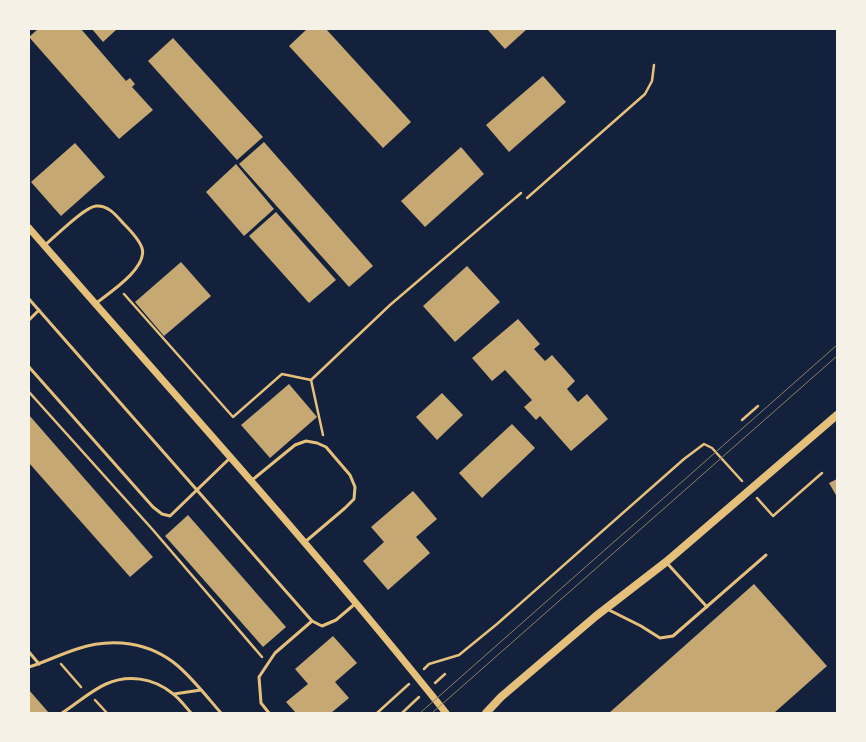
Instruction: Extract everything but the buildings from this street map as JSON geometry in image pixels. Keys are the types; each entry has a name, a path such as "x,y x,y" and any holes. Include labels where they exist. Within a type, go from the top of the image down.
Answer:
{"main road":[{"path":"486,713 501,697 606,608 666,562 837,415"}],"street":[{"path":"29,228 356,603 446,713"}],"lane":[{"path":"44,246 84,212 96,206 107,208 121,220 136,237 142,248 142,260 135,271 95,304"},
{"path":"29,299 312,621 322,626 336,620 356,603"},
{"path":"29,320 39,310"},
{"path":"29,367 153,507 162,514 170,516 230,457"},
{"path":"251,481 295,445 306,441 317,443 326,447 350,475 355,487 354,498 345,508 304,543"},
{"path":"606,608 641,626 660,638 673,636 766,555"},
{"path":"666,562 708,606"},
{"path":"269,713 261,703 258,676 275,653 312,621"},
{"path":"29,667 78,648 92,645 115,643 138,645 152,650 171,661 188,675 221,713"},
{"path":"29,652 39,664"},
{"path":"62,713 105,684 123,679 140,678 164,686 174,694 191,713"},
{"path":"174,694 201,690"}],"path":[{"path":"527,198 645,94 652,81 654,65"},
{"path":"311,380 390,305 521,193"},
{"path":"117,286 233,417 282,374 311,380"},
{"path":"311,380 326,447"},
{"path":"29,392 153,530 267,664"},
{"path":"742,420 753,412 758,406"},
{"path":"377,713 429,664 459,655 497,624 684,459 704,444 717,452 773,516 822,473"}],"tram line":[{"path":"420,713 837,345"},
{"path":"432,713 837,356"}]}
